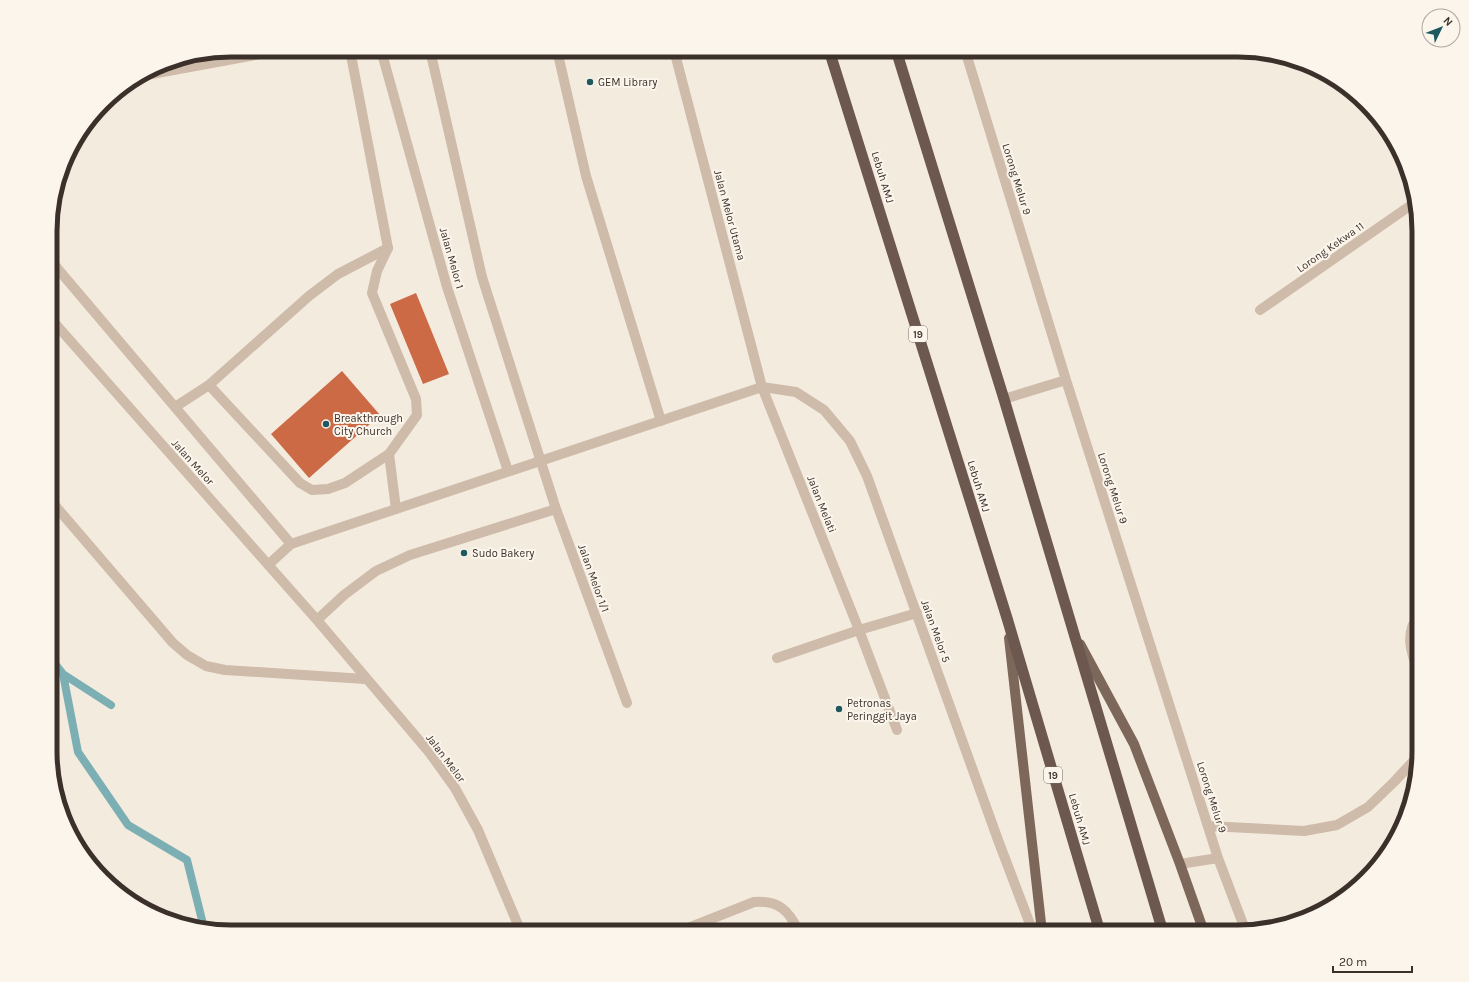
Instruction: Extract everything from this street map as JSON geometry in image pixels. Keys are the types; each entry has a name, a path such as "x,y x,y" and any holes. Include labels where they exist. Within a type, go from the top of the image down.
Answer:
{"highway":[{"name":"Lebuh AMJ","path":"831,57 1007,618 1098,925"},
{"path":"898,57 1004,399 1161,925"}],"main road":[{"path":"1007,618 1041,925"},
{"path":"1075,635 1134,744 1202,925"}],"street":[{"path":"158,73 244,57"},
{"path":"209,385 300,483 312,490 328,489 345,483 389,454 417,415 416,399 372,293 378,271 388,248 351,57"},
{"name":"Jalan Melor 1","path":"383,57 448,287 508,471"},
{"name":"Jalan Melor 1/1","path":"432,57 482,277 556,509 627,703"},
{"path":"559,57 586,176 661,421"},
{"name":"Jalan Melor Utama","path":"676,57 762,387"},
{"name":"Lorong Melur 9","path":"967,57 1066,380 1218,858 1243,925"},
{"name":"Lorong Kekwa 11","path":"1260,310 1411,205"},
{"path":"174,407 209,385 309,296 338,274 388,248"},
{"name":"Jalan Melor","path":"57,268 291,544"},
{"name":"Jalan Melor","path":"57,326 317,620 365,679 429,752 455,788 478,830 518,925"},
{"path":"1004,399 1066,380"},
{"path":"268,565 291,544 762,387"},
{"name":"Jalan Melor 5","path":"762,387 796,392 824,410 850,441 867,476 998,840 1030,925"},
{"name":"Jalan Melati","path":"762,387 859,630 897,730"},
{"path":"389,454 396,509"},
{"path":"57,508 174,644 193,659 206,666 225,670 365,679"},
{"path":"317,620 344,595 376,571 410,555 556,509"},
{"path":"777,658 859,630 917,613"},
{"path":"1412,628 1409,643 1412,658"},
{"path":"1209,826 1304,830 1337,825 1368,807 1412,763"},
{"path":"1180,864 1218,858"},
{"path":"696,925 754,902 766,901 780,907 793,919 796,925"}],"building":[{"path":"416,293 449,374 423,384 390,304"},
{"name":"Breakthrough City Church","path":"342,371 380,415 309,478 271,434"}],"waterway":[{"path":"57,666 63,674 78,752 128,825 187,860 203,923"},
{"path":"63,674 111,705"}],"place":[{"name":"GEM Library","path":"590,82"},
{"name":"Breakthrough City Church","path":"326,424"},
{"name":"Sudo Bakery","path":"464,553"},
{"name":"Petronas Peringgit Jaya","path":"839,709"}]}
